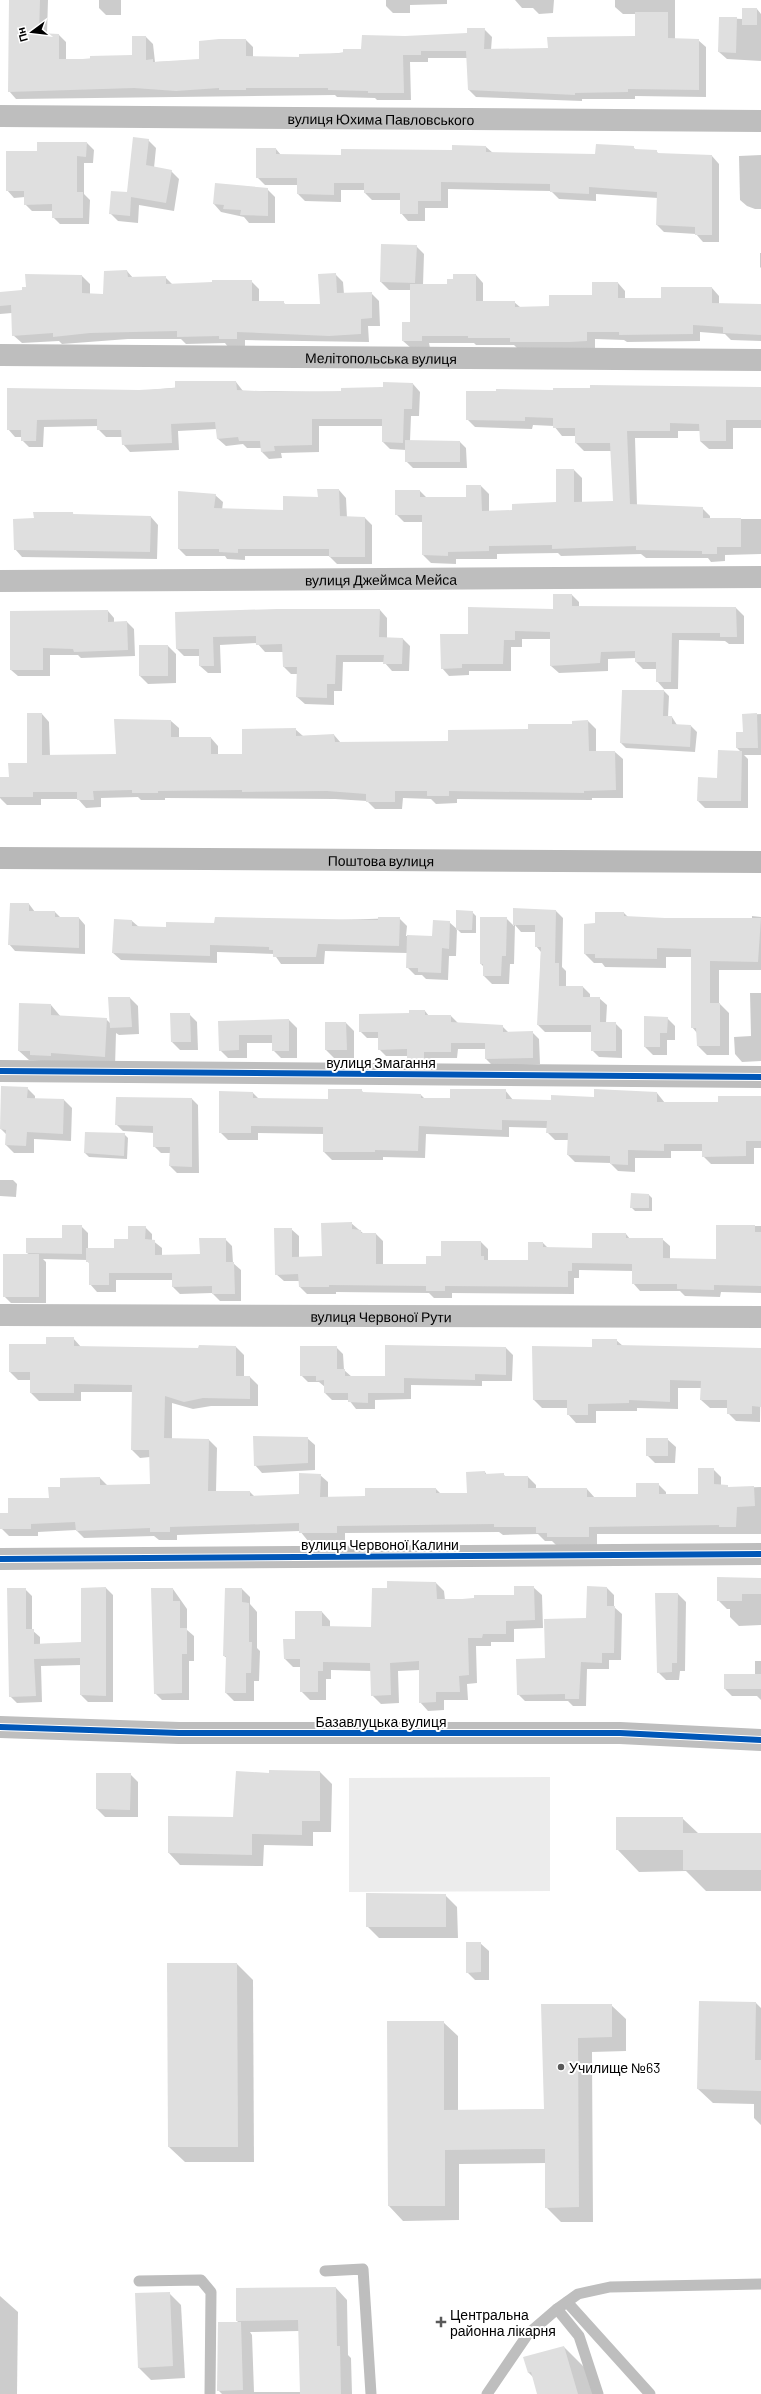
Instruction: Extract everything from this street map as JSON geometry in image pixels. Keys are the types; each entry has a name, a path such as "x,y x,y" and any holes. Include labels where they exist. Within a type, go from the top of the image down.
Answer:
{"street":[{"name":"вулиця Юхима Павловського","path":"0,116 761,121"},
{"name":"Мелітопольська вулиця","path":"0,355 761,360"},
{"name":"вулиця Джеймса Мейса","path":"0,581 761,577"},
{"name":"Поштова вулиця","path":"0,858 761,862"},
{"name":"вулиця Змагання","path":"0,1071 761,1077"},
{"name":"вулиця Червоної Рути","path":"0,1315 761,1317"},
{"name":"вулиця Червоної Калини","path":"0,1559 761,1554"},
{"name":"Базавлуцька вулиця","path":"0,1727 179,1733 620,1733 761,1740"}],"lane":[{"path":"325,2271 363,2269 371,2394"},
{"path":"139,2282 201,2280 211,2292 210,2394"},
{"path":"487,2394 528,2334 557,2309 578,2294 610,2287 761,2284"},
{"path":"567,2302 650,2394"},
{"path":"557,2309 579,2336 598,2394"}],"shaded area":[{"path":"550,1777 550,1891 349,1892 349,1778"}],"building":[{"path":"9,0 40,0 39,33 59,34 59,59 90,59 90,56 132,55 132,36 146,36 146,60 153,59 153,62 199,59 199,41 246,39 246,56 299,57 299,54 343,53 343,49 361,49 362,35 405,36 467,33 467,28 485,28 484,49 548,48 547,37 635,36 635,12 668,12 668,38 699,39 699,90 628,89 628,92 575,93 575,95 468,90 466,51 421,51 421,55 403,55 404,93 368,93 368,91 328,90 328,88 246,88 246,90 219,90 219,88 176,91 134,88 8,92"},
{"path":"742,8 757,8 757,25 742,25"},
{"path":"719,17 737,17 736,53 718,52"},
{"path":"133,137 149,139 146,165 172,170 166,203 131,197 130,216 109,214 111,191 127,192"},
{"path":"37,142 87,142 86,157 77,156 77,192 83,192 83,218 52,218 52,204 24,205 24,191 6,191 6,151 37,151"},
{"path":"596,144 634,146 634,149 657,150 657,153 712,155 712,235 695,235 695,227 656,225 657,192 589,187 589,194 550,192 550,184 441,182 441,201 418,201 418,214 400,214 400,193 364,193 364,183 334,183 334,195 297,194 297,178 256,178 256,148 276,148 276,154 341,155 341,149 452,150 452,145 486,146 486,152 595,154"},
{"path":"215,183 268,188 268,216 240,215 241,210 223,209 224,205 213,204"},
{"path":"381,244 417,245 415,283 380,282"},
{"path":"127,270 128,277 166,276 166,284 212,282 212,280 252,280 252,301 284,301 284,304 320,304 318,274 336,273 337,293 372,292 372,318 361,319 361,334 329,336 237,332 237,339 219,339 219,336 177,337 177,331 90,333 53,337 53,333 12,336 11,305 0,306 0,292 22,290 22,287 26,287 25,274 82,275 82,293 103,294 104,271"},
{"path":"453,274 476,274 476,301 515,301 515,307 549,306 549,295 592,295 592,282 618,282 618,298 661,298 661,287 712,287 712,303 761,304 761,335 723,333 723,327 693,325 693,334 619,335 619,332 587,332 587,341 570,342 510,342 510,338 468,338 468,336 422,336 422,341 402,341 402,322 410,322 410,284 447,284 447,279 453,279"},
{"path":"175,381 236,381 237,390 280,392 341,391 341,388 383,387 383,382 413,383 412,409 404,409 403,443 382,442 382,419 312,419 312,445 274,446 275,451 261,452 260,441 239,441 238,437 217,439 215,422 171,424 172,443 122,445 121,430 97,430 97,419 37,420 36,441 21,441 21,430 7,430 7,388 139,390 175,388"},
{"path":"590,385 761,387 761,420 726,420 726,441 700,441 699,424 670,423 670,431 627,431 630,504 703,507 703,518 741,518 741,547 717,547 717,554 702,554 702,551 636,550 636,546 552,549 552,545 489,546 489,551 448,552 448,556 422,555 422,515 395,515 395,490 420,490 420,497 466,497 466,485 481,485 482,511 512,510 512,504 556,502 556,469 574,469 574,502 613,501 610,443 575,443 575,428 553,428 553,418 525,417 525,421 466,420 466,391 496,391 496,389 553,390 553,388 590,388"},
{"path":"405,440 460,441 460,462 405,462"},
{"path":"317,489 339,489 340,516 365,517 365,557 329,557 329,549 238,549 238,553 219,552 219,549 178,549 178,491 216,494 214,508 283,510 283,496 318,497"},
{"path":"33,512 73,512 73,514 151,516 150,552 14,550 13,519 34,518"},
{"path":"553,594 572,594 572,606 736,607 737,637 720,637 720,633 672,633 671,682 656,682 656,662 635,662 635,651 601,652 600,663 550,666 550,632 515,631 515,640 504,640 503,664 462,664 462,668 441,669 440,634 468,634 468,607 553,609"},
{"path":"277,609 380,609 379,637 403,638 402,664 383,664 384,655 336,655 335,684 327,684 327,698 296,697 297,667 283,667 282,644 256,645 256,636 213,637 214,666 199,666 199,649 176,649 175,612"},
{"path":"108,610 108,622 127,621 128,650 74,652 73,649 43,648 43,670 10,670 10,611"},
{"path":"139,645 168,645 168,676 139,676"},
{"path":"622,690 664,690 663,716 672,716 672,724 691,725 690,747 620,743"},
{"path":"27,713 42,713 42,755 116,754 114,719 171,720 171,737 211,737 211,754 242,754 242,729 296,728 296,736 334,734 335,742 448,741 448,730 528,729 528,724 572,724 572,721 588,720 589,751 615,751 616,790 584,791 584,793 449,791 449,796 427,796 427,791 395,791 395,802 366,802 366,794 327,791 242,792 242,790 158,791 158,793 132,793 132,790 93,791 94,800 77,800 77,792 33,792 33,797 0,797 0,777 9,777 8,763 27,763"},
{"path":"757,713 758,748 736,748 736,732 743,732 742,714"},
{"path":"718,750 742,751 741,801 697,801 698,777 717,778"},
{"path":"10,903 29,903 29,911 55,911 55,917 79,917 79,948 8,945"},
{"path":"513,908 556,910 555,963 559,963 559,986 583,986 583,997 600,997 600,1022 616,1022 616,1051 591,1051 591,1025 537,1025 541,947 535,947 535,925 513,925"},
{"path":"456,910 473,911 472,930 456,930"},
{"path":"595,912 624,912 624,916 665,918 761,918 758,962 710,961 710,1003 720,1003 720,1046 697,1046 696,1028 691,1028 691,949 657,948 657,959 595,958 595,954 584,954 584,924 595,923"},
{"path":"215,917 378,920 378,917 400,917 399,946 318,944 316,957 273,957 273,950 269,950 269,947 210,945 210,956 112,953 114,919 132,920 132,926 166,927 166,922 214,923"},
{"path":"480,917 507,917 506,956 502,956 501,976 483,976 483,964 480,964"},
{"path":"433,920 450,921 449,949 442,948 441,973 418,972 418,968 406,968 407,935 432,936"},
{"path":"108,997 130,997 132,1027 110,1028"},
{"path":"19,1003 51,1004 51,1015 107,1018 105,1057 51,1053 51,1056 30,1055 30,1051 18,1051"},
{"path":"409,1010 425,1010 425,1015 451,1015 451,1022 503,1025 503,1032 533,1031 533,1058 485,1059 485,1043 451,1043 451,1052 424,1052 424,1059 407,1059 407,1049 378,1050 378,1032 359,1032 359,1014 409,1013"},
{"path":"170,1013 190,1013 191,1042 171,1042"},
{"path":"644,1016 668,1017 667,1033 660,1033 660,1047 644,1047"},
{"path":"289,1019 289,1051 272,1051 272,1035 239,1035 239,1050 219,1051 218,1021"},
{"path":"325,1022 346,1022 347,1050 325,1050"},
{"path":"1,1086 28,1087 27,1098 64,1099 63,1134 27,1132 26,1146 5,1145 6,1130 0,1129"},
{"path":"328,1089 362,1089 362,1092 421,1094 421,1098 450,1098 450,1089 506,1089 506,1099 551,1100 551,1095 594,1097 594,1089 657,1092 657,1102 718,1102 718,1096 761,1096 761,1141 746,1141 746,1156 702,1157 702,1144 664,1144 664,1151 628,1150 628,1165 610,1164 610,1156 567,1155 568,1133 546,1133 547,1121 502,1120 502,1130 419,1126 418,1151 375,1150 375,1152 323,1152 323,1127 251,1126 251,1133 219,1133 219,1091 253,1092 253,1098 328,1099"},
{"path":"116,1097 192,1098 192,1167 169,1166 170,1147 153,1147 153,1126 115,1125"},
{"path":"85,1132 125,1133 124,1156 84,1153"},
{"path":"631,1193 649,1194 649,1208 630,1208"},
{"path":"352,1222 352,1229 361,1230 361,1233 376,1233 376,1264 426,1264 426,1256 441,1256 441,1241 481,1241 481,1256 484,1256 484,1260 528,1260 528,1242 543,1242 543,1247 592,1248 592,1233 626,1233 626,1238 663,1238 663,1258 716,1259 716,1225 755,1225 755,1232 761,1232 761,1286 714,1285 714,1290 677,1289 677,1284 632,1284 632,1264 572,1263 572,1271 568,1271 568,1287 445,1286 445,1291 426,1291 426,1286 329,1285 329,1287 299,1287 298,1274 275,1275 274,1228 292,1228 292,1257 322,1256 321,1223"},
{"path":"62,1225 82,1225 82,1254 26,1253 26,1238 62,1238"},
{"path":"128,1226 146,1226 145,1239 155,1240 155,1255 200,1254 199,1238 226,1238 226,1262 234,1262 235,1294 212,1294 212,1286 172,1287 172,1273 109,1273 109,1285 89,1285 89,1262 86,1262 86,1248 114,1248 114,1239 128,1239"},
{"path":"3,1254 39,1254 39,1297 3,1297"},
{"path":"46,1337 74,1337 74,1346 198,1348 199,1345 236,1346 236,1376 250,1376 250,1399 203,1398 184,1402 165,1396 164,1438 209,1439 208,1491 250,1491 250,1496 299,1494 299,1473 321,1474 320,1497 365,1496 365,1488 436,1488 436,1493 467,1493 466,1472 485,1471 485,1474 504,1473 504,1476 528,1476 528,1488 587,1488 587,1497 636,1497 636,1483 659,1483 659,1494 698,1494 698,1468 714,1468 714,1484 728,1485 728,1487 754,1486 755,1506 737,1507 736,1527 719,1527 719,1525 589,1527 589,1537 547,1537 547,1533 536,1533 536,1527 494,1527 494,1524 337,1526 337,1533 299,1533 299,1523 170,1527 170,1532 150,1532 150,1528 76,1531 75,1522 31,1524 31,1529 0,1529 0,1513 8,1513 8,1498 49,1498 48,1487 60,1487 60,1478 100,1477 100,1485 150,1484 149,1450 131,1450 132,1385 74,1384 74,1393 30,1393 30,1372 9,1372 9,1344 46,1344"},
{"path":"592,1339 617,1339 617,1345 761,1348 761,1407 752,1406 752,1414 727,1414 727,1400 700,1400 701,1381 670,1380 670,1402 629,1400 629,1403 588,1404 588,1415 567,1415 567,1400 533,1400 532,1346 592,1347"},
{"path":"385,1345 506,1347 506,1375 475,1374 475,1380 404,1378 404,1393 368,1393 368,1403 348,1402 348,1393 324,1393 324,1380 316,1381 316,1376 300,1376 300,1346 337,1346 337,1369 345,1369 345,1376 385,1376"},
{"path":"253,1436 308,1437 308,1463 254,1466"},
{"path":"646,1438 668,1438 668,1456 646,1456"},
{"path":"717,1577 761,1578 761,1594 742,1594 742,1601 717,1601"},
{"path":"387,1581 436,1582 437,1599 474,1599 474,1595 514,1595 514,1586 534,1586 535,1620 506,1621 506,1634 483,1634 482,1638 468,1638 469,1675 459,1676 460,1692 436,1692 436,1702 419,1703 419,1661 390,1663 391,1695 371,1696 370,1663 323,1662 323,1671 318,1671 318,1692 300,1692 300,1659 284,1659 283,1639 295,1639 295,1611 322,1611 322,1626 371,1627 372,1588 387,1588"},
{"path":"587,1586 607,1587 607,1606 615,1606 614,1653 602,1653 602,1663 581,1662 579,1699 565,1699 565,1694 517,1695 516,1659 545,1658 544,1619 586,1618"},
{"path":"106,1587 106,1696 80,1695 80,1658 34,1659 36,1696 9,1697 7,1588 26,1588 26,1629 34,1629 34,1644 81,1642 81,1588"},
{"path":"151,1588 173,1588 173,1601 180,1601 180,1628 187,1628 187,1654 182,1654 182,1693 154,1694"},
{"path":"225,1588 242,1588 242,1602 249,1603 249,1642 252,1642 251,1673 246,1673 246,1693 225,1693 226,1656 223,1656"},
{"path":"655,1593 678,1593 677,1663 672,1663 672,1672 657,1673"},
{"path":"724,1674 761,1674 761,1689 724,1689"},
{"path":"269,1770 320,1771 320,1821 302,1821 302,1835 252,1834 252,1855 168,1853 168,1816 233,1817 236,1771 269,1773"},
{"path":"96,1773 131,1773 130,1810 96,1809"},
{"path":"616,1817 683,1817 683,1833 761,1833 761,1870 683,1870 683,1850 616,1850"},
{"path":"366,1893 446,1894 446,1927 366,1927"},
{"path":"466,1942 481,1942 481,1972 466,1973"},
{"path":"167,1963 237,1963 238,2147 168,2147"},
{"path":"699,2001 756,2002 755,2060 761,2060 761,2091 697,2089"},
{"path":"541,2004 612,2004 612,2037 578,2038 579,2207 545,2208 545,2149 445,2150 445,2206 388,2206 387,2021 444,2021 444,2110 544,2109"},
{"path":"336,2287 337,2346 340,2346 341,2394 300,2394 298,2320 236,2321 236,2288"},
{"path":"170,2292 173,2366 138,2368 135,2293"},
{"path":"218,2322 241,2322 243,2390 217,2391"},
{"path":"564,2346 578,2394 537,2394 531,2372 528,2373 523,2357"}],"cycle path":[{"path":"0,1071 761,1077"},
{"path":"0,1559 761,1554"},
{"path":"0,1727 179,1733 620,1733 761,1740"}],"place":[{"name":"Училище №63","path":"561,2067"},
{"name":"Центральна районна лікарня","path":"441,2322"}]}
